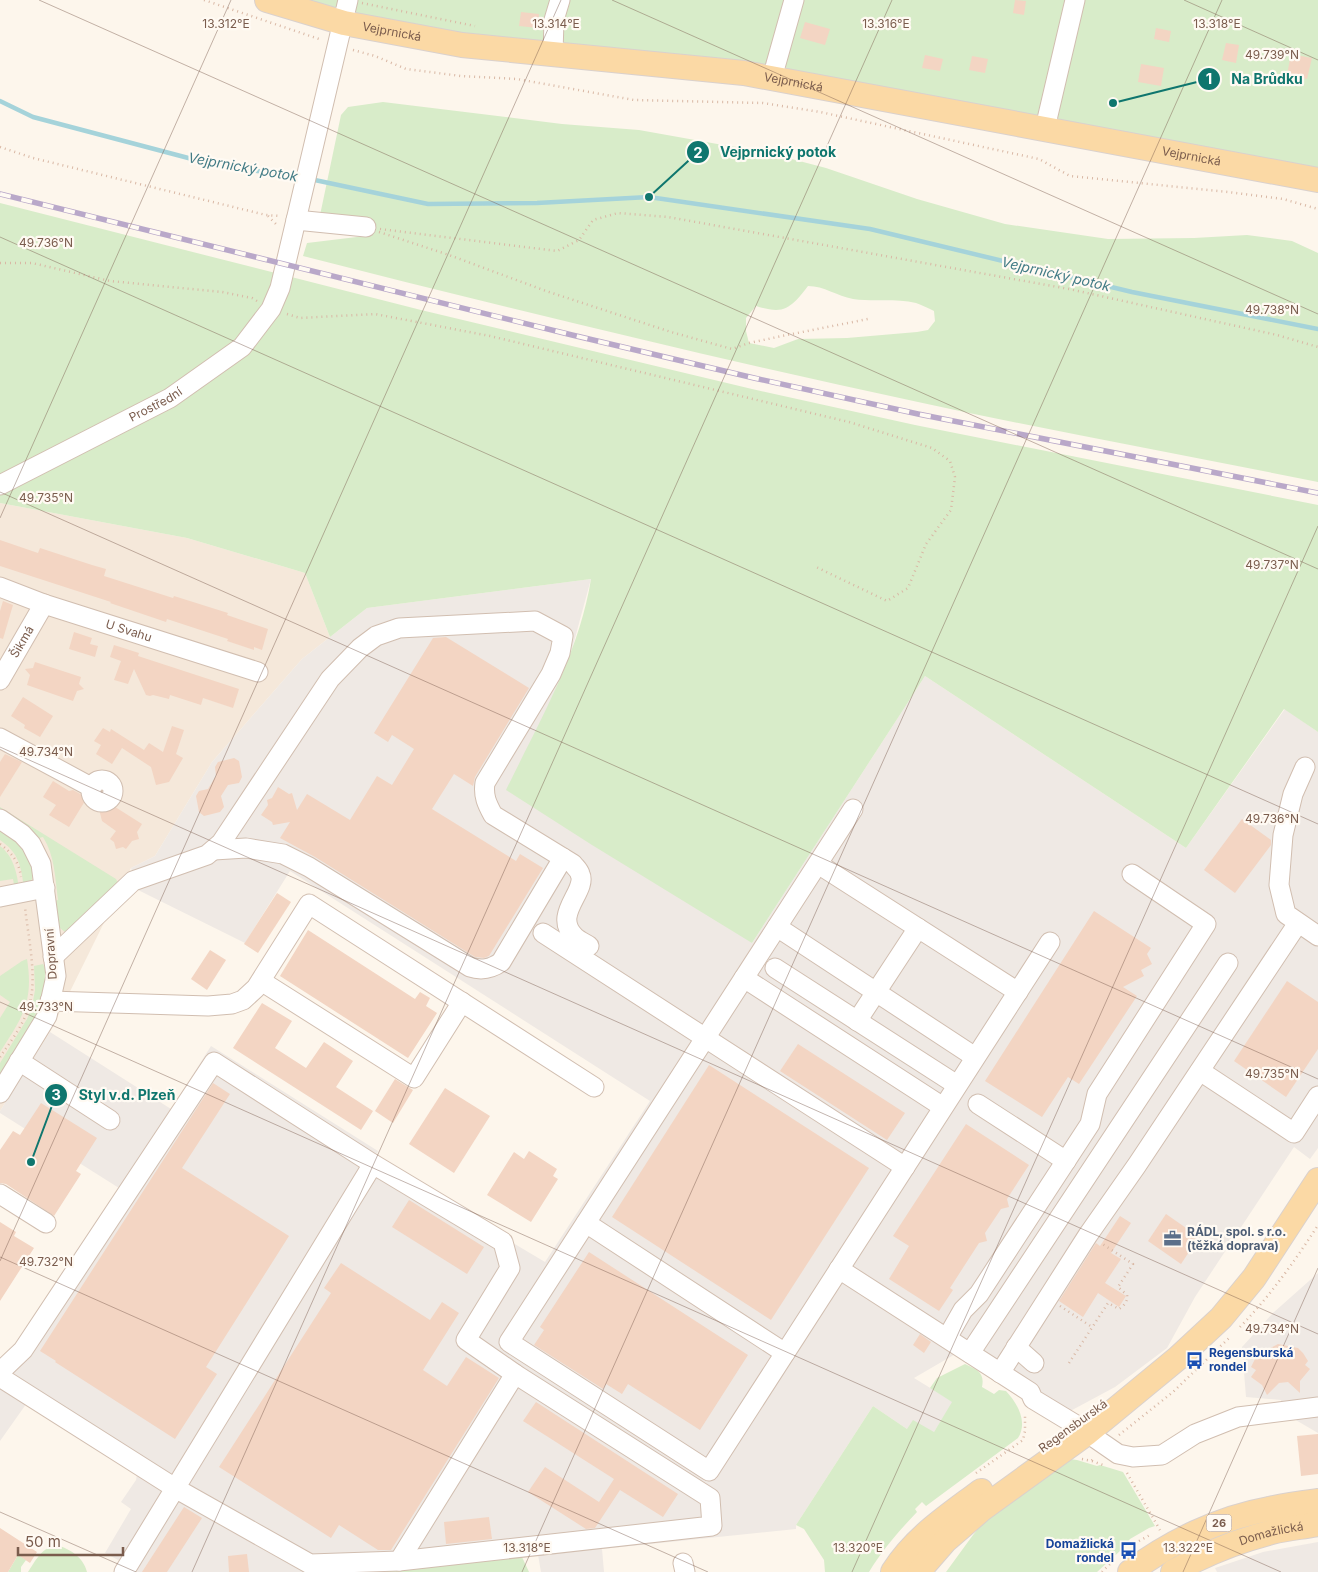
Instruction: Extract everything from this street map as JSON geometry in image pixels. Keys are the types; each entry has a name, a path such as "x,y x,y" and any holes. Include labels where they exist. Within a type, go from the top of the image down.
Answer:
{"main road":[{"name":"Vejprnická","path":"267,0 341,34 744,73 1318,180"},
{"name":"Regensburská","path":"920,1572 945,1541 1082,1429 1203,1325 1254,1278 1318,1180"},
{"name":"Regensburská","path":"893,1572 912,1546 929,1530 998,1479 1082,1429"},
{"name":"Domažlická","path":"1130,1572 1175,1542 1220,1523 1267,1509 1318,1501"},
{"name":"Domažlická","path":"1173,1572 1228,1545 1274,1531 1318,1524"}],"street":[{"name":"Prostřední","path":"0,485 170,398 242,347 272,310 280,288 348,0"},
{"path":"553,54 554,20 560,0"},
{"path":"772,78 794,0"},
{"path":"1044,128 1075,0"},
{"path":"298,210 366,227"},
{"name":"U Svahu","path":"0,587 44,604 258,672"},
{"name":"Šikmá","path":"0,680 44,604"},
{"path":"53,957 133,881 208,855 214,850 221,843 330,679 360,648 376,636 399,628 535,621 563,636 560,653 551,674 485,783 484,792 486,803 493,815 573,864 580,874 582,880 570,904 567,917 569,929 575,937 589,946"},
{"path":"0,738 91,787"},
{"path":"1305,767 1293,794 1283,835 1279,885 1286,914 1318,936"},
{"path":"853,809 509,1342 709,1471 1050,942"},
{"name":"Dopravní","path":"0,819 22,834 31,844 41,864 56,976 47,1016 0,1092"},
{"path":"214,850 246,848 283,854 310,868 470,967 485,970 501,962 564,858"},
{"path":"818,864 1018,992"},
{"path":"947,1338 964,1310 979,1294 1090,1124 1097,1094 1206,924 1132,874"},
{"path":"0,896 45,888"},
{"path":"50,1002 208,1006 232,1004 243,1000 261,981 309,904 594,1087"},
{"path":"1000,1373 1088,1235 1137,1165 1298,923"},
{"path":"777,927 975,1057"},
{"path":"857,1020 918,928"},
{"path":"542,934 905,1167"},
{"path":"970,1353 1228,963"},
{"path":"775,968 957,1085"},
{"path":"744,978 943,1107"},
{"path":"261,981 414,1078 462,1002"},
{"path":"20,1061 110,1120"},
{"path":"0,1372 23,1350 214,1062 373,1164 503,1242 510,1268 466,1340 515,1374 710,1498 712,1526 399,1561 310,1564 175,1488 0,1377"},
{"path":"1200,1071 1294,1132 1318,1096"},
{"path":"978,1104 1066,1161"},
{"path":"124,1572 373,1164"},
{"path":"0,1194 46,1223"},
{"path":"586,1223 785,1353"},
{"path":"839,1269 1030,1392 1033,1399 1118,1454 1133,1457 1162,1455 1195,1434 1238,1417 1259,1422 1318,1407"},
{"path":"1016,1347 1034,1364"},
{"path":"399,1561 515,1374"}],"path":[{"path":"204,0 341,34 375,56 406,68 461,76 517,79 634,100 763,103 820,112 1039,159 1070,176 1228,192 1283,200 1318,209"},
{"path":"0,147 33,158 266,215 281,216 287,205 298,210"},
{"path":"366,227 557,252 579,240 593,220 618,213 668,217 1068,289 1277,335 1318,347"},
{"path":"366,227 546,291 671,332 732,349 749,343 868,319"},
{"path":"0,262 32,263 110,280 222,292 252,298 272,310 300,318 375,314 490,336 849,422 932,448 950,461 955,477 951,510 926,544 908,588 887,601 816,567"},
{"path":"0,844 12,854 20,868 33,986 26,1016 0,1058"},
{"path":"1069,1362 1108,1303 1119,1309 1128,1299 1127,1295 1118,1287 1133,1264 1088,1235"},
{"path":"1048,1298 1092,1327"},
{"path":"1091,1461 1105,1465"},
{"path":"1125,1470 1160,1530"}],"shaded area":[{"path":"0,503 187,538 305,573 330,637 302,659 212,762 155,856 131,868 50,1032 0,1111"},
{"path":"591,579 572,649 557,686 752,943 925,676 1186,848 1285,709 1318,732 1318,1148 1310,1159 1294,1147 1195,1297 1167,1348 1115,1387 1061,1416 957,1353 914,1378 953,1402 934,1432 907,1429 873,1406 796,1525 796,1529 602,1549 604,1572 541,1572 538,1555 375,1572 131,1572 133,1568 105,1553 131,1509 121,1502 136,1480 138,1469 29,1400 0,1441 0,1361 26,1335 119,1188 0,1113 0,1111 50,1032 171,1109 211,1046 378,1151 374,1160 545,1262 650,1101 290,871 245,943 138,890 131,868 155,856 212,762 302,659 367,608"},
{"path":"1318,1273 1318,1433 1294,1419 1282,1418 1281,1400 1246,1397 1242,1347 1273,1313"},
{"path":"1318,1542 1318,1572 1217,1572 1215,1568 1263,1552"}],"green space":[{"path":"267,0 1318,0 1318,180 744,73 462,45"},
{"path":"383,102 562,124 639,130 757,150 826,168 917,199 1005,224 1108,239 1247,235 1292,241 1318,253 1318,482 1018,423 764,368 456,295 303,256 307,243 365,236 354,218 336,215 319,220 341,115 348,107","holes":["808,286 814,286 853,299 916,303 934,311 935,321 928,330 917,332 847,338 798,339 774,348 749,343 746,331 746,318 756,306 771,310 786,308 795,302"]},
{"path":"0,203 421,310 752,389 915,425 1318,505 1318,732 1284,709 1186,848 925,676 752,943 506,790 568,661 585,607 591,579 367,608 330,637 305,573 187,538 0,503"},
{"path":"0,807 116,879 118,883 71,932 65,932 56,925 54,901 58,900 52,859 47,844 43,837 36,837 0,812"},
{"path":"0,828 18,843 32,864 32,879 24,888 22,873 15,855 0,840"},
{"path":"0,846 12,860 19,889 15,890 13,879 0,881"},
{"path":"27,959 29,987 24,1009 0,1052 0,1018 10,1002 0,995 0,976"},
{"path":"43,964 45,968 45,987 39,1014 0,1081 0,1063 27,1019 32,1007 35,990 34,966"},
{"path":"965,1364 979,1372 983,1382 982,1387 994,1394 999,1390 1006,1391 1018,1407 1022,1426 1018,1438 926,1506 922,1502 915,1509 917,1512 891,1540 869,1572 825,1572 824,1560 804,1529 796,1525 873,1406 907,1429 913,1420 934,1432 952,1402 930,1388 937,1378"},
{"path":"1070,1459 1123,1472 1155,1526 1130,1539 1097,1572 946,1572 986,1519"},
{"path":"57,1545 80,1558 87,1572 28,1572 43,1551"},
{"path":"18,1555 26,1560 21,1567 21,1572 8,1572"},
{"path":"522,1557 529,1572 375,1572"}],"building":[{"path":"1015,0 1026,1 1024,15 1013,13"},
{"path":"521,12 539,14 538,28 519,26"},
{"path":"805,22 830,29 825,45 800,38"},
{"path":"1156,28 1171,31 1169,42 1154,39"},
{"path":"1226,43 1239,45 1236,63 1222,60"},
{"path":"1291,54 1312,58 1307,79 1287,75"},
{"path":"925,55 943,59 940,71 922,68"},
{"path":"972,56 988,59 985,73 969,70"},
{"path":"1141,64 1164,68 1161,86 1138,82"},
{"path":"0,540 38,553 40,548 106,569 104,576 228,613 227,615 268,629 262,650 254,647 254,650 227,641 228,639 167,619 166,622 0,566"},
{"path":"3,601 13,605 3,639 0,638 0,611"},
{"path":"74,632 92,638 90,644 98,646 95,657 69,649"},
{"path":"446,637 529,688 475,777 473,786 454,774 432,809 516,861 520,854 543,868 489,956 484,958 475,957 315,857 280,838 290,822 273,825 272,822 261,815 268,805 267,800 272,798 278,787 289,794 292,793 297,810 307,794 350,820 377,776 392,785 414,749 392,735 388,742 374,733 433,638"},
{"path":"114,645 139,653 138,656 239,689 233,708 203,698 201,705 170,695 169,699 146,695 134,669 128,684 114,680 121,661 110,657"},
{"path":"35,662 81,677 79,684 84,689 77,691 73,701 27,685 30,675 25,669 33,668"},
{"path":"23,697 53,716 40,737 24,728 25,725 11,716"},
{"path":"172,726 184,730 176,754 183,758 169,782 156,785 151,767 122,748 112,764 96,754 101,745 94,741 103,728 110,732 111,729 144,750 149,743 163,752"},
{"path":"5,754 22,762 0,797 0,762"},
{"path":"234,758 239,761 242,777 239,783 228,785 221,796 224,807 220,812 204,816 199,812 196,796 199,791 208,789 216,776 215,767 218,762"},
{"path":"53,781 69,791 73,790 84,796 85,801 69,827 49,815 56,805 43,797"},
{"path":"112,805 142,824 137,832 139,839 132,841 126,849 123,847 116,849 114,842 110,839 116,831 102,821 99,809"},
{"path":"1242,819 1271,840 1271,845 1235,893 1204,870"},
{"path":"277,893 291,902 258,953 244,944"},
{"path":"1094,911 1151,948 1147,954 1152,964 1141,970 1144,976 1123,987 1137,996 1079,1084 1068,1077 1042,1117 985,1081"},
{"path":"308,930 415,999 420,992 430,998 426,1006 437,1013 408,1058 280,976"},
{"path":"210,950 226,960 207,990 191,979"},
{"path":"1287,981 1318,1002 1318,1049 1286,1097 1234,1061"},
{"path":"262,1003 292,1021 275,1048 306,1068 324,1042 353,1061 336,1087 373,1111 361,1130 233,1048"},
{"path":"798,1044 905,1113 887,1140 780,1071"},
{"path":"709,1065 869,1168 771,1320 612,1217"},
{"path":"395,1079 413,1090 393,1123 375,1111"},
{"path":"213,1083 230,1094 182,1168 289,1236 206,1367 217,1374 175,1439 40,1351"},
{"path":"445,1088 490,1116 454,1173 409,1144"},
{"path":"41,1103 97,1138 76,1171 81,1174 54,1216 6,1184 0,1183 0,1150 13,1131 20,1135"},
{"path":"966,1124 1029,1165 1007,1199 1009,1207 1001,1209 985,1233 987,1241 979,1243 950,1288 953,1290 939,1311 889,1279 909,1246 893,1236"},
{"path":"529,1151 557,1169 553,1176 558,1179 531,1222 487,1195 514,1152 524,1159"},
{"path":"409,1200 484,1247 467,1274 392,1227"},
{"name":"RÁDL, spol. s r.o. (těžká doprava)","path":"1166,1214 1199,1237 1181,1264 1148,1241"},
{"path":"1120,1216 1131,1223 1111,1253 1121,1259 1105,1283 1126,1296 1119,1307 1098,1293 1083,1317 1059,1301 1096,1243 1100,1246"},
{"path":"0,1222 16,1232 14,1236 34,1248 0,1301"},
{"path":"589,1252 748,1355 700,1430 628,1384 622,1394 606,1384 603,1389 534,1345 544,1330 540,1327"},
{"path":"341,1263 430,1320 442,1302 459,1313 423,1370 447,1386 466,1357 499,1378 391,1550 378,1550 339,1525 331,1538 219,1467 331,1293 324,1288"},
{"path":"920,1334 931,1342 924,1353 913,1345"},
{"path":"1278,1344 1298,1348 1308,1361 1305,1365 1310,1369 1300,1381 1300,1393 1288,1382 1279,1383 1267,1395 1262,1385 1251,1377 1256,1370 1251,1367 1257,1355"},
{"path":"536,1402 678,1494 663,1517 620,1490 595,1528 586,1529 528,1492 545,1467 599,1502 614,1479 523,1421"},
{"path":"1318,1434 1318,1474 1301,1476 1297,1436"},
{"path":"184,1507 202,1518 167,1572 142,1572"},
{"path":"489,1517 492,1539 446,1544 444,1522"},
{"path":"0,1528 37,1552 30,1563 18,1555 8,1572 0,1572"},
{"path":"247,1554 249,1572 229,1572 228,1556"}],"waterway":[{"name":"Vejprnický potok","path":"0,101 33,117 211,164 303,178"},
{"name":"Vejprnický potok","path":"310,179 428,204 537,203 649,197 870,229 1132,292 1318,329"}],"railway":[{"path":"0,194 754,378 918,414 1318,493"}],"place":[{"name":"Na Brůdku","path":"1113,103"},
{"name":"Vejprnický potok","path":"649,197"},
{"name":"Styl v.d. Plzeň","path":"31,1162"},
{"name":"RÁDL, spol. s r.o. (těžká doprava)","path":"1173,1239"},
{"name":"Regensburská rondel","path":"1195,1360"},
{"name":"Domažlická rondel","path":"1128,1551"}]}
